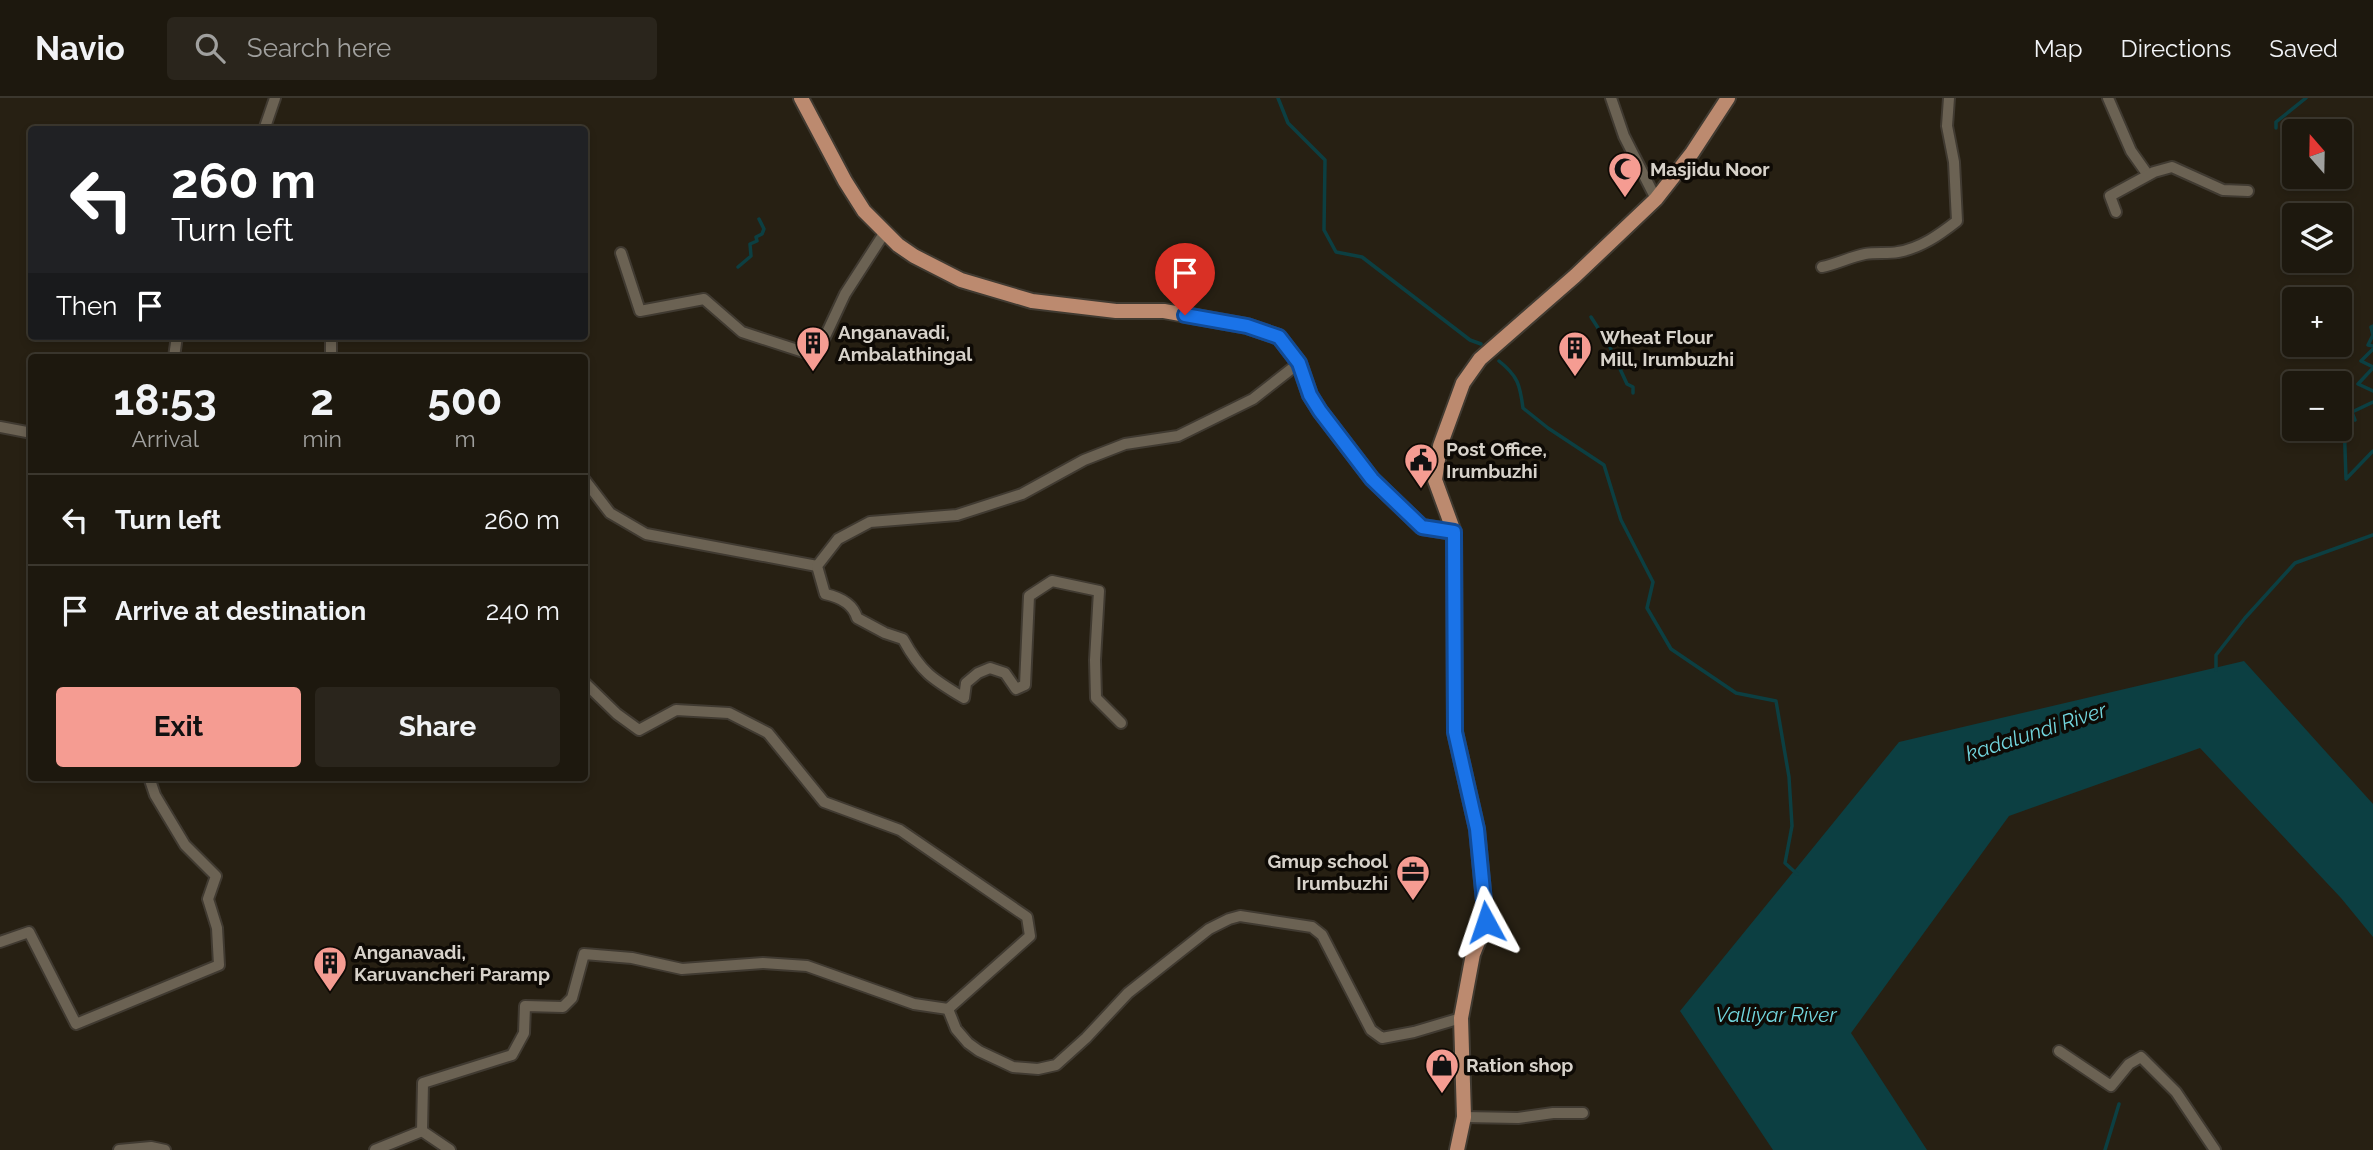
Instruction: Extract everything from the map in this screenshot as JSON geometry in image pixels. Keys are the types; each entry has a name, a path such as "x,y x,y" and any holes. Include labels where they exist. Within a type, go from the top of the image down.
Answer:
{"main road":[{"path":"801,98 864,211 898,245 914,256 961,281 1032,301 1116,311 1164,311 1247,326 1279,337 1299,363 1310,395 1372,479 1422,527 1454,532"},
{"path":"1457,1150 1464,1117 1461,1018 1473,954 1486,922 1477,829 1455,732 1454,532 1435,481 1440,446 1463,383 1494,344 1575,276 1656,199 1692,153 1728,98"}],"street":[{"path":"265,126 275,98"},
{"path":"1611,98 1624,136 1656,199"},
{"path":"1822,267 1861,255 1884,251 1895,253 1914,248 1941,234 1957,221 1954,162 1947,126 1949,98"},
{"path":"2108,98 2131,151 2148,175"},
{"path":"2116,212 2110,196 2148,175 2172,167 2223,190 2248,191"},
{"path":"621,253 640,311 704,299 741,332 816,356 845,294 885,232"},
{"path":"817,566 838,539 870,522 957,515 1023,494 1084,460 1125,444 1178,436 1253,399 1299,363"},
{"path":"0,427 28,432"},
{"path":"588,485 610,513 646,534 817,566"},
{"path":"817,566 825,594 837,596 854,609 856,618 903,639 927,675 964,698 966,682 990,668 1004,673 1016,689 1025,685 1029,596 1052,581 1099,590 1096,698 1121,723"},
{"path":"588,686 617,714 639,730 676,710 693,710 729,713 768,733 824,802 900,830 1027,917 1030,936 948,1009"},
{"path":"0,942 29,932 76,1024 219,965 217,928 208,899 216,876 185,845 155,795 150,781"},
{"path":"948,1009 956,1029 979,1051 1013,1067 1038,1069 1056,1065 1086,1038 1128,993 1209,929 1240,916 1312,927 1322,935 1371,1030 1382,1038 1461,1018"},
{"path":"422,1131 423,1083 512,1055 524,1033 525,1006 562,1007 572,998 584,954 632,958 682,969 763,963 807,966 914,1004 948,1009"},
{"path":"2059,1051 2111,1086 2129,1064 2141,1057 2176,1092 2215,1150"},
{"path":"1464,1117 1518,1118 1553,1113 1583,1114"},
{"path":"375,1150 422,1131"},
{"path":"422,1131 450,1150"},
{"path":"119,1150 151,1147 165,1150"}],"water":[{"name":"Valliyar River","path":"2244,661 2373,804 2373,937 2341,898 2200,748 2009,816 1851,1033 1927,1150 1773,1150 1680,1011 1899,742"}],"waterway":[{"path":"1278,98 1288,123 1325,160 1324,230 1336,252 1362,257 1470,340 1481,344"},
{"path":"2276,128 2276,122 2306,98"},
{"path":"738,267 751,256 750,244 757,241 756,237 762,234 764,229 759,219"},
{"path":"1591,317 1609,345 1627,384 1633,387 1633,393"},
{"path":"2373,326 2373,335 2368,345 2373,346"},
{"path":"2373,349 2361,361 2373,367"},
{"path":"1499,361 1517,382 1523,408 1604,465 1621,520 1653,582 1647,608 1671,649 1736,693 1776,701 1789,777 1792,826 1785,863 1797,874"},
{"path":"2373,368 2358,384 2373,391"},
{"path":"2373,402 2352,412 2355,420 2344,419 2346,479 2373,451"},
{"path":"2216,670 2216,655 2245,618 2295,563 2373,535"},
{"path":"2105,1150 2119,1104"}],"place":[{"name":"Masjidu Noor","path":"1625,199"},
{"name":"Anganavadi, Ambalathingal","path":"813,373"},
{"name":"Wheat Flour Mill, Irumbuzhi","path":"1575,378"},
{"name":"Post Office, Irumbuzhi","path":"1421,490"},
{"name":"Gmup school Irumbuzhi","path":"1413,902"},
{"name":"Anganavadi, Karuvancheri Paramp","path":"330,993"},
{"name":"Ration shop","path":"1442,1095"}],"route":[{"path":"1185,315 1247,326 1279,337 1299,363 1310,395 1320,411 1372,479 1422,527 1454,532 1455,732 1477,829 1486,922"}],"water label":[{"name":"kadalundi River","path":"2036,732"}]}
